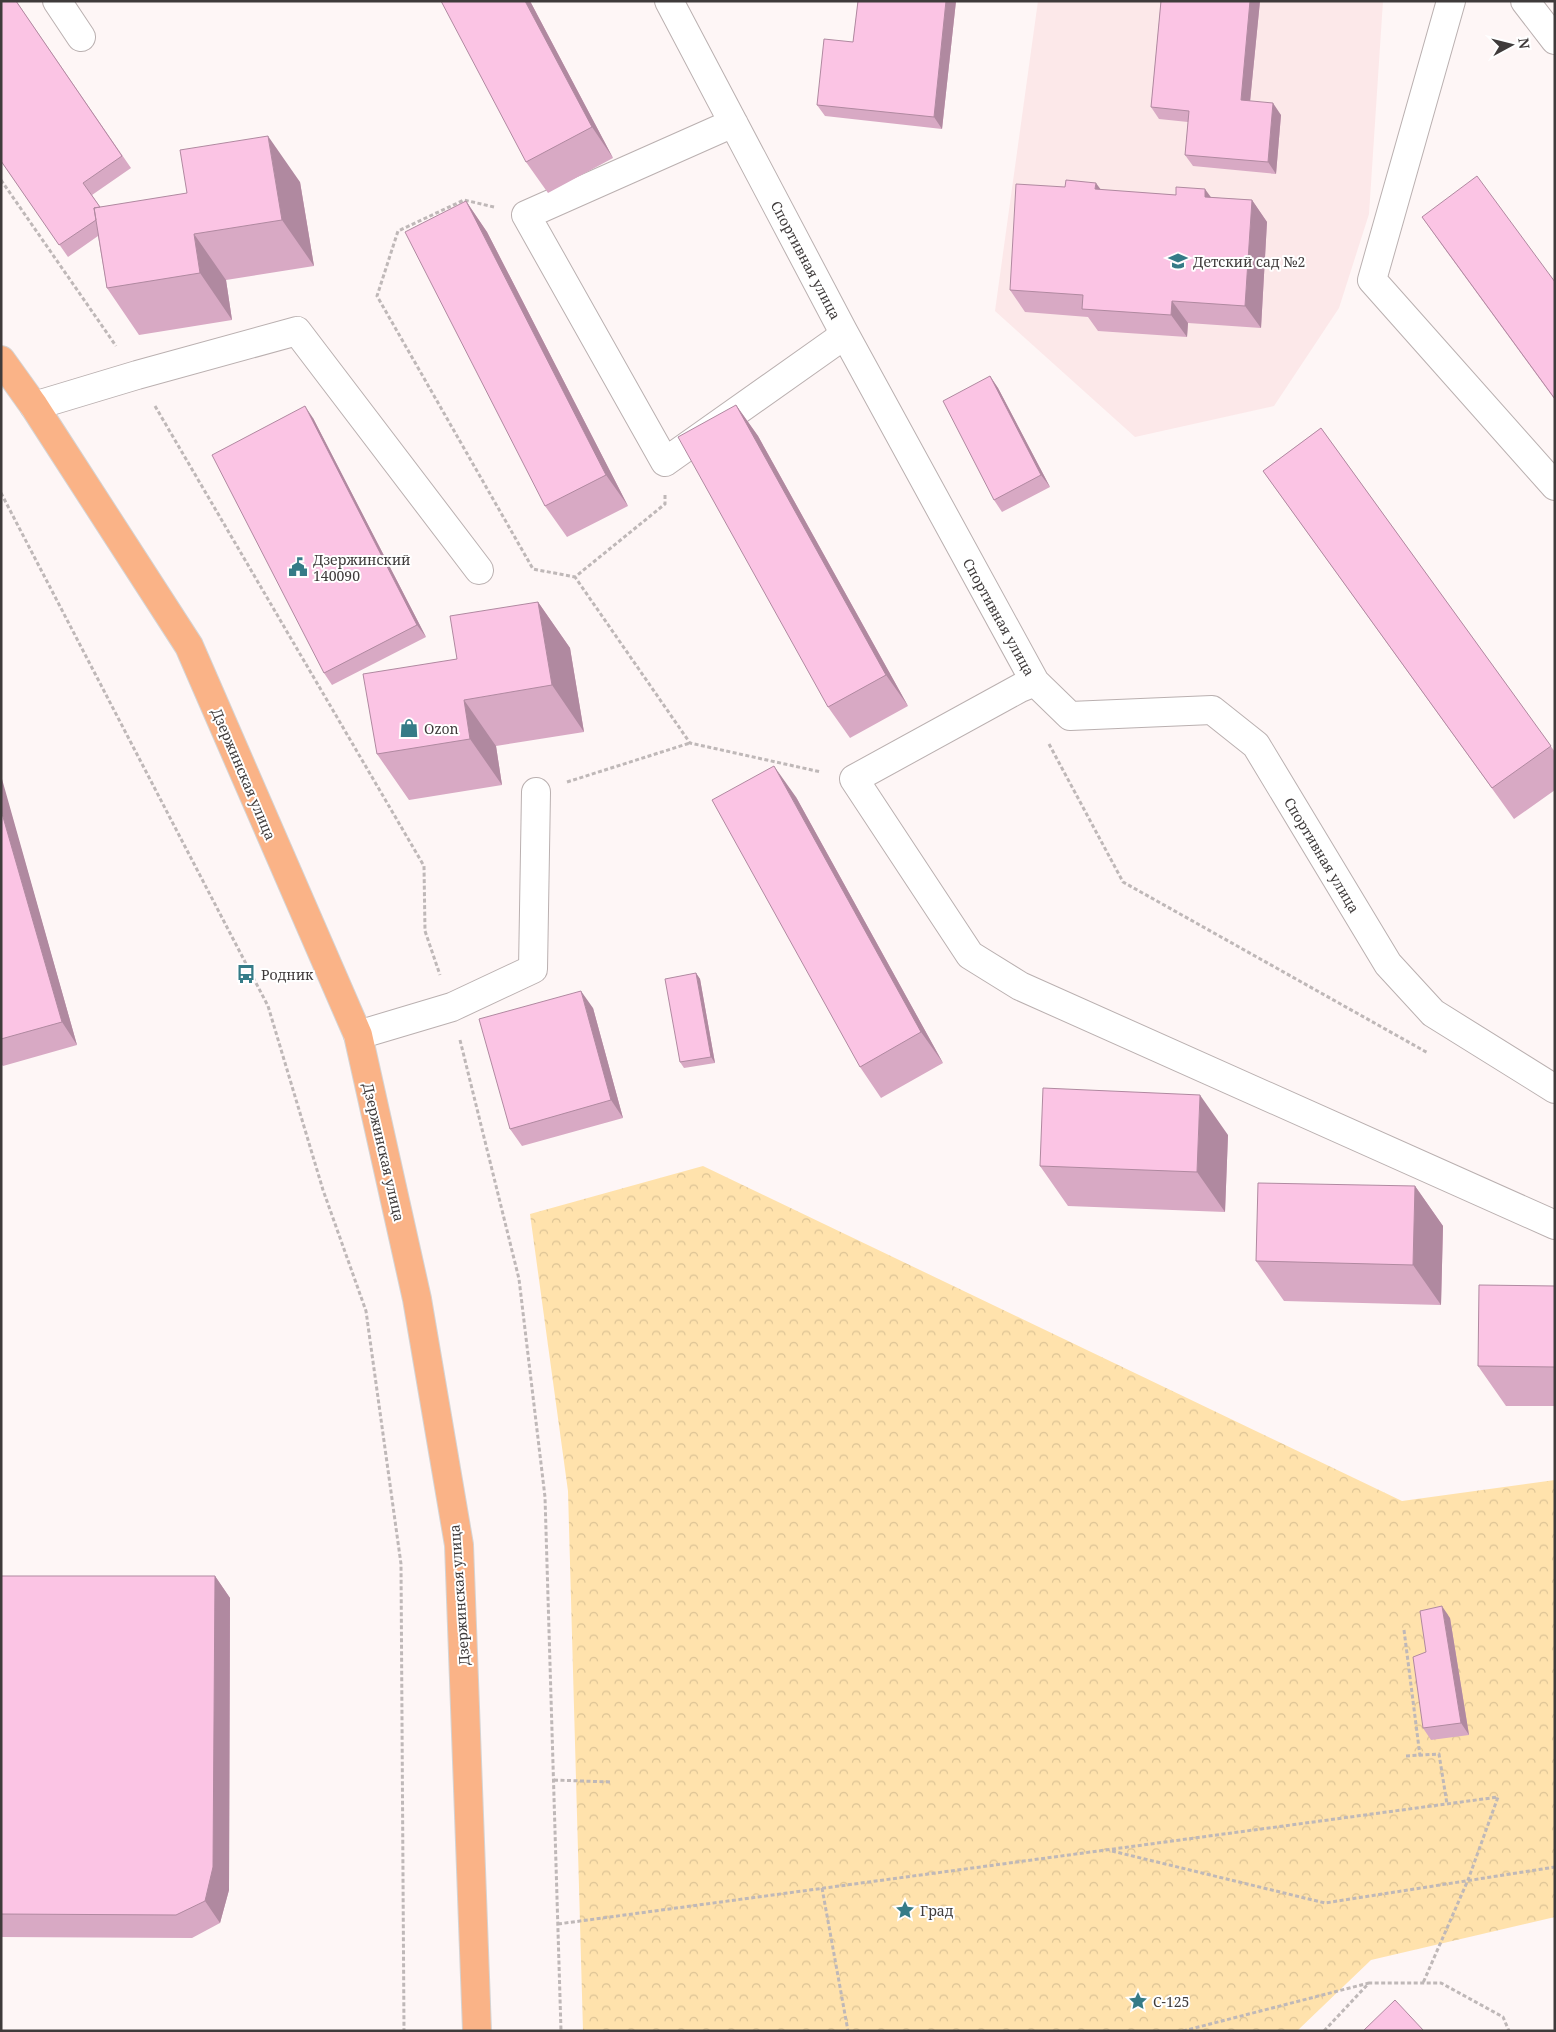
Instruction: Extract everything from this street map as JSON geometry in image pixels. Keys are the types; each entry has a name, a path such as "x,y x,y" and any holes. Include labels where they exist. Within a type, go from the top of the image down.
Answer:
{"main road":[{"name":"Дзержинская улица","path":"1,360 34,406 189,646 358,1035 417,1299 459,1545 477,2031"}],"street":[{"path":"57,1 81,37"},
{"name":"Спортивная улица","path":"669,1 844,331 1034,682 1070,716 1212,710 1256,745 1388,964 1433,1014 1555,1090"},
{"path":"1451,1 1372,280 1555,486"},
{"path":"1525,1 1555,40"},
{"path":"734,124 526,215 665,462 836,341 844,331"},
{"path":"34,406 137,375 297,332 479,570"},
{"path":"1034,682 854,779 970,955 1020,986 1555,1225"},
{"path":"358,1035 452,1007 532,969 536,792"}],"path":[{"path":"526,215 464,200 398,231 377,296 533,569 575,577 690,744"},
{"path":"575,577 666,504 665,462"},
{"path":"1,493 268,1006 324,1190 366,1311 401,1564 404,2031"},
{"path":"536,792 690,744 854,779"},
{"path":"1404,1630 1420,1756"},
{"path":"1406,1756 1439,1754 1447,1804"},
{"path":"554,1780 610,1782"},
{"path":"558,1924 1498,1797 1468,1880 1423,1983"},
{"path":"1108,1850 1324,1903 1555,1867"},
{"path":"822,1888 848,2031"},
{"path":"1324,2031 1369,1983"},
{"path":"1183,2031 1369,1983 1442,1983 1503,2017 1509,2031"}],"shaded area":[{"name":"Детский сад №2","path":"1038,1 1383,1 1369,214 1339,308 1274,406 1135,437 995,311"}],"green space":[{"path":"703,1166 1402,1501 1555,1480 1555,1917 1371,1960 1297,2031 583,2031 568,1491 530,1214"}],"building":[{"path":"1,1 16,1 122,156 83,183 100,207 94,208 96,220 59,245 1,161"},
{"path":"441,1 525,1 592,127 526,162"},
{"path":"858,1 946,1 934,117 817,105 824,39 853,42"},
{"path":"1161,1 1250,1 1241,100 1273,103 1268,162 1185,155 1189,111 1151,107"},
{"path":"268,136 282,220 194,234 200,273 107,288 94,208 187,193 180,150"},
{"path":"1477,176 1555,282 1555,399 1422,217"},
{"path":"1066,180 1096,183 1095,189 1176,195 1176,187 1205,189 1205,197 1252,200 1245,306 1172,301 1171,315 1082,309 1083,295 1010,290 1016,184 1065,187"},
{"path":"466,201 606,475 545,506 405,232"},
{"path":"990,376 1041,475 994,500 943,401"},
{"path":"736,405 886,675 828,707 678,437"},
{"path":"305,406 417,625 324,673 212,455"},
{"path":"1321,428 1551,746 1492,788 1263,471"},
{"path":"538,602 552,685 464,700 470,739 377,754 363,674 457,659 450,616"},
{"path":"774,766 921,1032 860,1067 712,800"},
{"path":"1,810 62,1022 1,1039"},
{"path":"696,973 711,1057 680,1062 665,979"},
{"path":"581,991 611,1100 510,1129 479,1019"},
{"path":"1043,1088 1200,1095 1197,1172 1040,1166"},
{"path":"1258,1183 1415,1186 1413,1265 1256,1261"},
{"path":"1479,1285 1555,1286 1555,1367 1478,1366"},
{"path":"1,1576 215,1576 213,1867 205,1901 176,1915 1,1914"},
{"path":"1442,1606 1461,1723 1423,1728 1413,1657 1426,1652 1420,1611"},
{"path":"1395,2000 1424,2031 1363,2031"}],"place":[{"name":"Детский сад №2","path":"1178,261"},
{"name":"Дзержинский 140090","path":"298,567"},
{"name":"Ozon","path":"409,728"},
{"name":"Родник","path":"246,974"},
{"name":"Град","path":"905,1910"},
{"name":"С-125","path":"1138,2001"}]}
